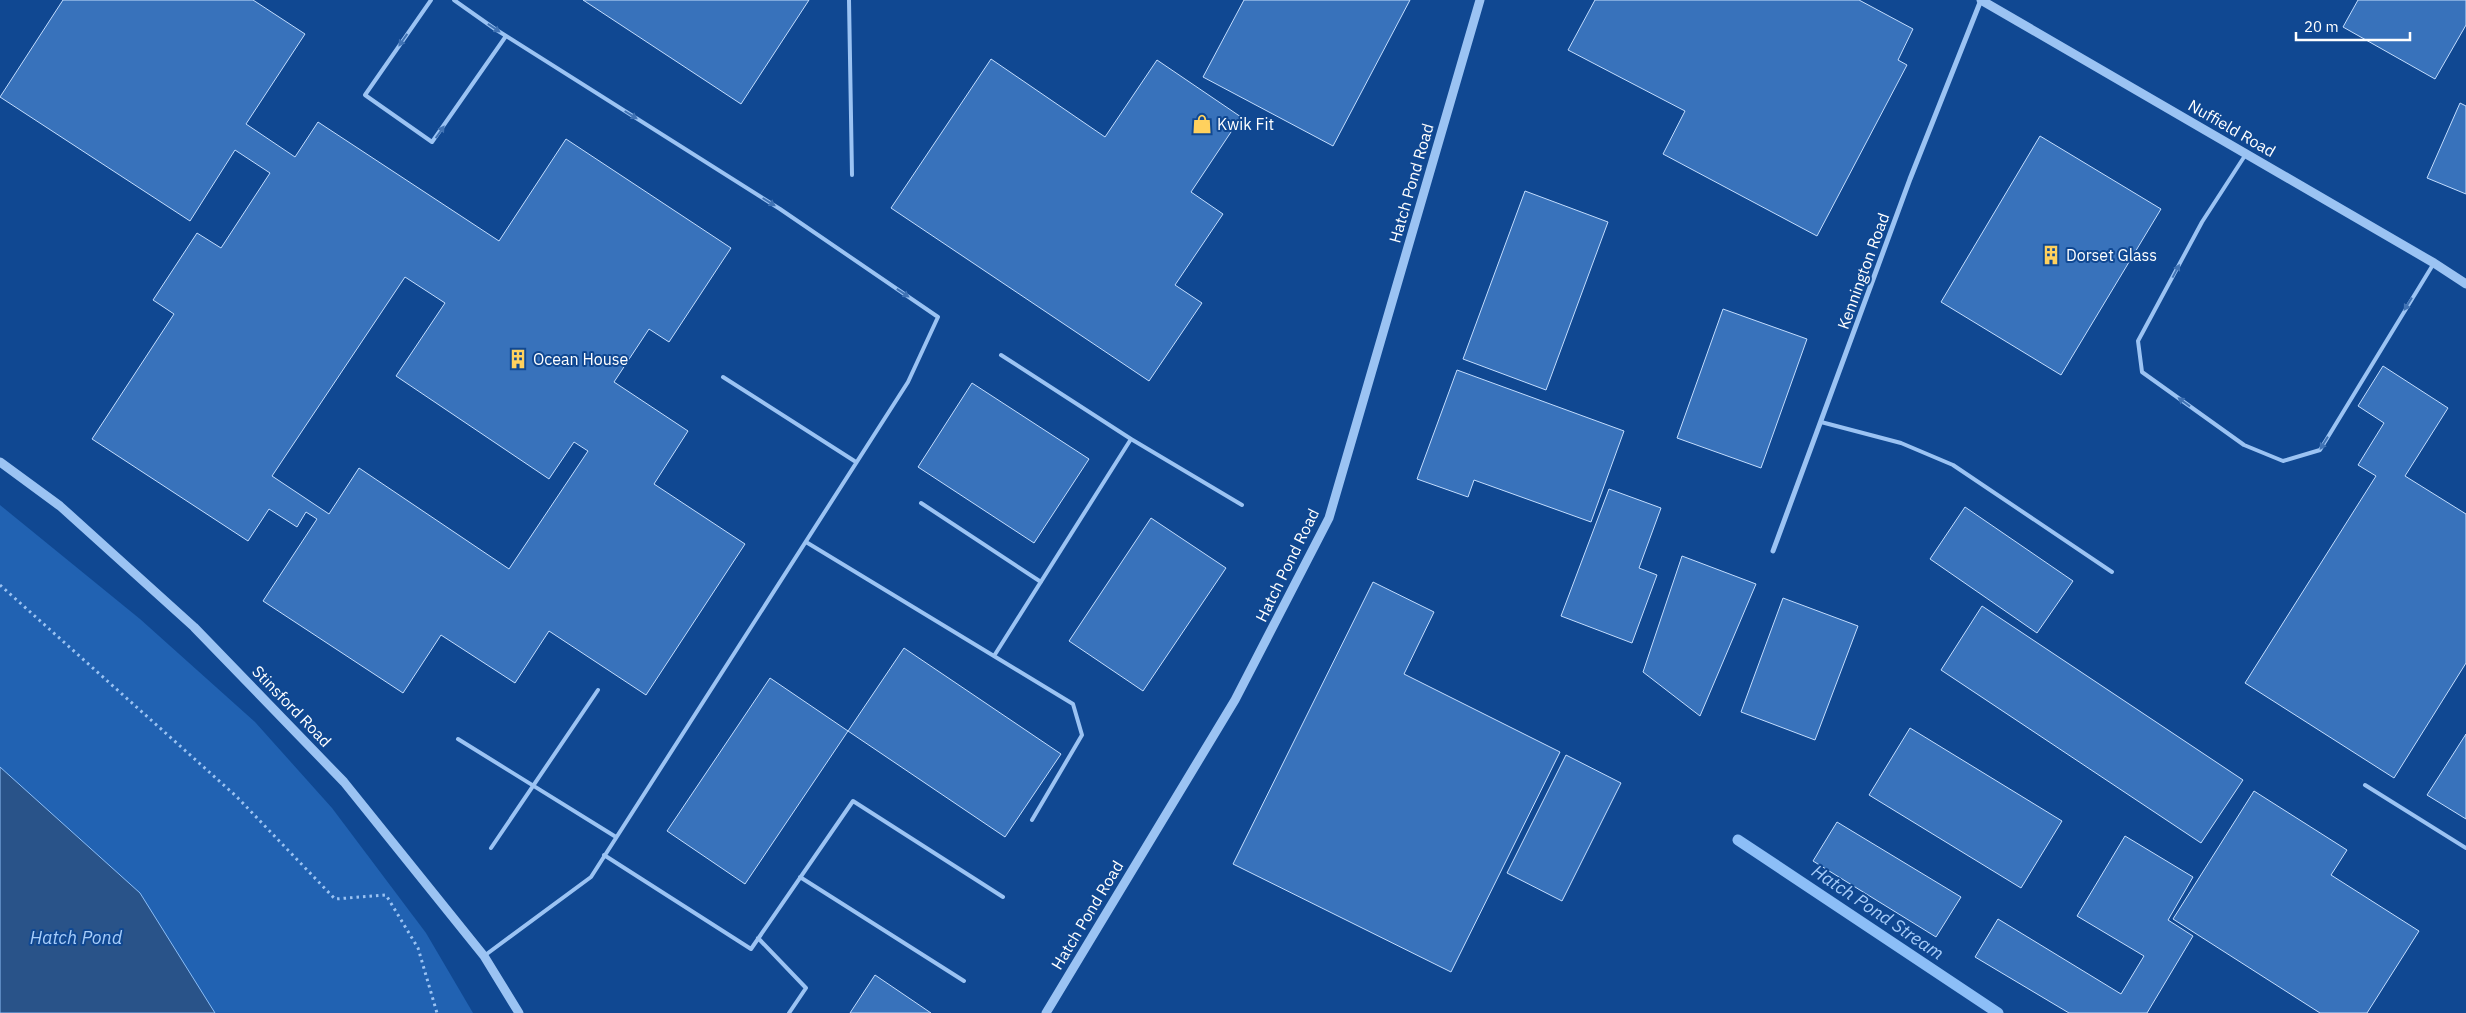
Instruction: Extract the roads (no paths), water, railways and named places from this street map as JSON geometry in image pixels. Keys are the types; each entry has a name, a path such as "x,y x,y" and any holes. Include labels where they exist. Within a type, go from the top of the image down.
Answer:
{"street":[{"name":"Hatch Pond Road","path":"1046,1013 1235,700 1329,518 1480,0"},
{"name":"Nuffield Road","path":"1981,0 2434,263 2466,284"},
{"name":"Kennington Road","path":"1774,551 1910,179 1981,0"},
{"name":"Stinsford Road","path":"0,462 60,506 194,627 344,782 484,956 519,1013"}],"lane":[{"path":"431,0 365,95 432,142 506,36"},
{"path":"454,0 506,36 780,209 938,316 908,382 591,877 484,956"},
{"path":"848,0 852,175"},
{"path":"2246,154 2202,222 2138,342 2142,372 2244,445 2283,461 2320,450 2434,263"},
{"path":"1001,354 1131,439 1242,505"},
{"path":"723,376 856,462"},
{"path":"1821,422 1901,444 1953,465 2112,572"},
{"path":"994,656 1131,439"},
{"path":"921,503 1041,582"},
{"path":"806,542 1073,704 1082,734 1032,820"},
{"path":"491,848 598,690"},
{"path":"458,739 616,837"},
{"path":"2366,785 2466,848"},
{"path":"604,855 751,949 852,802 1002,897"},
{"path":"800,877 964,981"},
{"path":"758,938 806,988 789,1013"}],"water":[{"name":"Hatch Pond","path":"0,767 140,893 215,1013 0,1013"}],"waterway":[{"name":"Hatch Pond Stream","path":"1738,840 1998,1013"}],"place":[{"name":"Kwik Fit","path":"1202,124"},
{"name":"Dorset Glass","path":"2051,255"},
{"name":"Ocean House","path":"518,359"}]}
